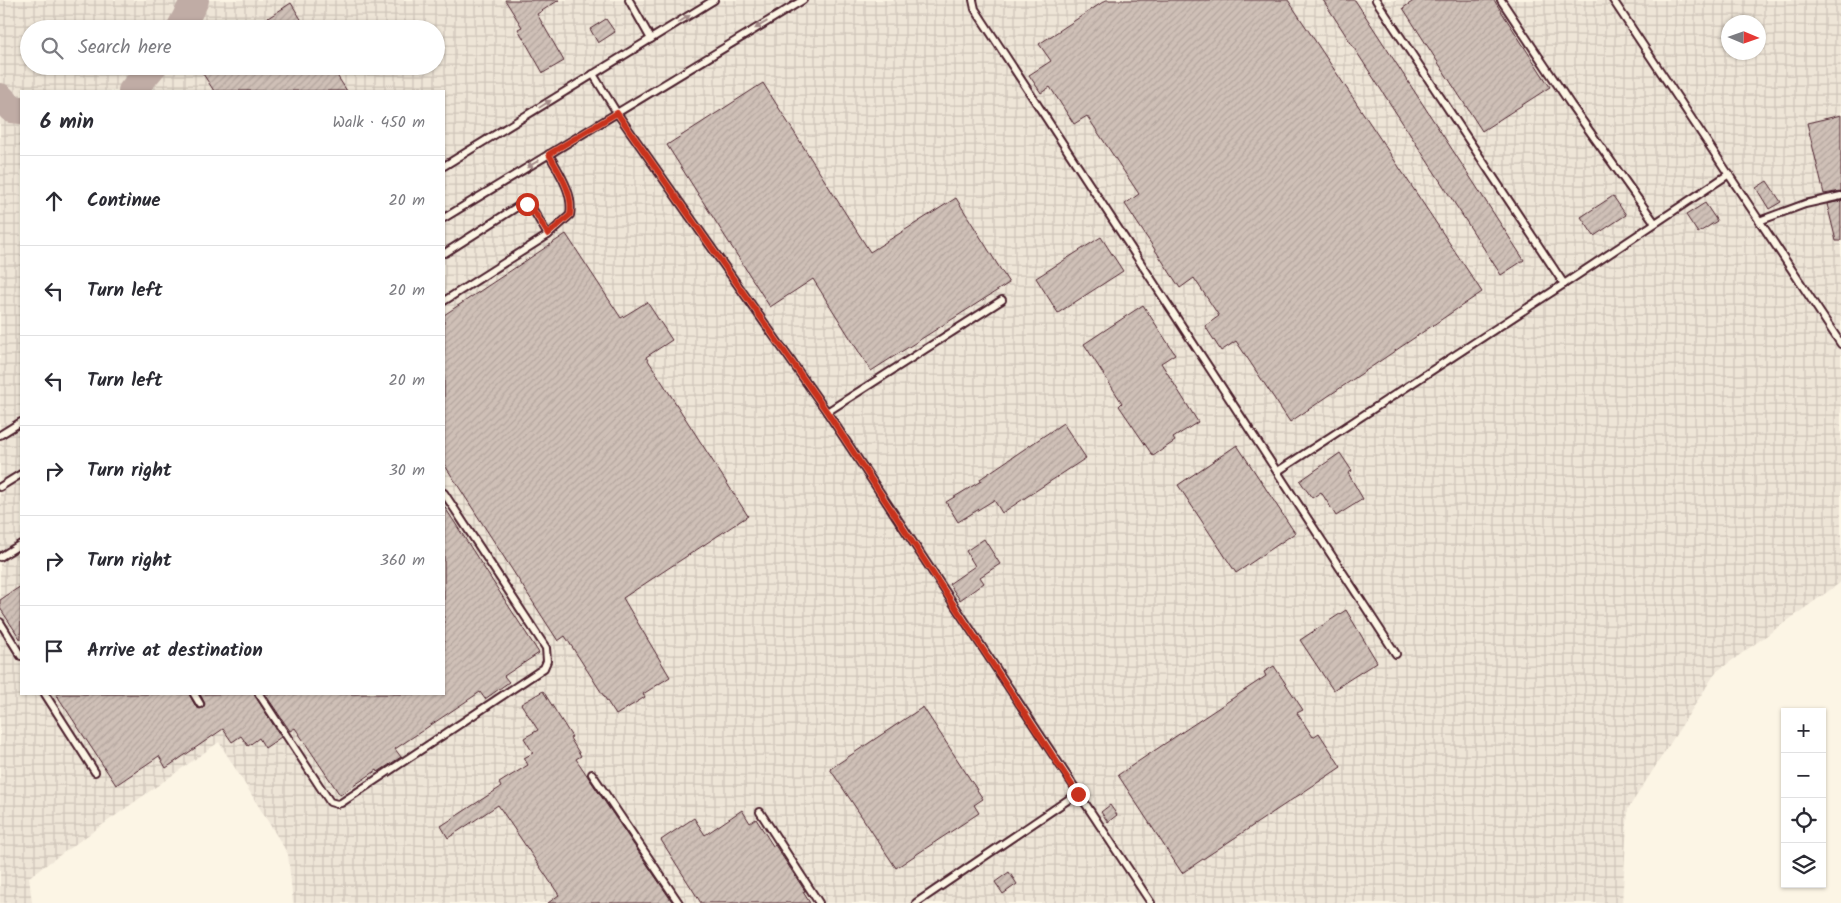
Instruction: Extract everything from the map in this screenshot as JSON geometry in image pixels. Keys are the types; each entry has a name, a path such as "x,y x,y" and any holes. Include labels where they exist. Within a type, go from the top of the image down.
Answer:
{"lane":[{"path":"629,0 651,39"},
{"path":"445,165 714,0"},
{"path":"445,217 803,0"},
{"path":"973,0 975,9 1396,654"},
{"path":"1376,0 1564,284"},
{"path":"1501,0 1571,105 1655,223"},
{"path":"1613,0 1841,344"},
{"path":"592,74 617,113 827,412 1151,903"},
{"path":"445,300 548,234 570,215 572,208 568,189 549,154"},
{"path":"1278,471 1729,174"},
{"path":"1759,221 1805,204 1841,196"},
{"path":"445,252 520,205 527,204 531,206 548,234"},
{"path":"827,412 1002,300"},
{"path":"0,435 20,423"},
{"path":"0,487 20,475"},
{"path":"260,695 330,802 337,804 544,668 547,661 546,648 445,495"},
{"path":"0,557 20,545"},
{"path":"0,622 20,654"},
{"path":"46,695 95,772"},
{"path":"195,695 200,704"},
{"path":"592,774 679,903"},
{"path":"916,903 1078,794"},
{"path":"760,812 818,903"}],"shaded area":[{"path":"0,0 1841,0 1841,582 1716,672 1628,809 1622,903 293,903 288,854 219,742 29,877 32,903 0,903"}],"building":[{"path":"505,0 559,0 537,14 564,61 543,73 518,29 522,27"},
{"path":"1106,0 1288,0 1482,292 1290,422 1236,341 1221,351 1205,326 1219,316 1194,278 1180,288 1125,204 1139,194 1087,116 1074,124 1050,87 1041,93 1029,75 1051,61 1039,44"},
{"path":"1323,0 1355,0 1524,260 1501,275"},
{"path":"1415,0 1494,0 1550,87 1482,131 1403,8"},
{"path":"291,3 301,20 265,20"},
{"path":"606,19 615,32 598,43 590,29"},
{"path":"204,75 337,75 346,90 213,90"},
{"path":"763,83 870,252 956,198 1009,283 871,371 813,279 770,307 667,145"},
{"path":"1841,115 1841,191 1824,194 1807,123"},
{"path":"1767,181 1781,202 1769,209 1756,188"},
{"path":"1613,196 1626,215 1594,236 1581,217"},
{"path":"1841,201 1841,241 1836,241 1827,204"},
{"path":"1705,203 1717,221 1698,233 1686,215"},
{"path":"566,234 621,318 647,302 672,340 646,357 748,516 623,598 670,677 643,694 645,697 616,715 565,636 558,641 445,466 445,314"},
{"path":"1101,237 1123,271 1058,313 1036,278"},
{"path":"1143,305 1175,354 1161,363 1198,422 1173,438 1175,441 1153,456 1119,406 1122,403 1084,344"},
{"path":"1063,423 1086,458 1002,513 994,500 958,522 946,502 981,481 980,479"},
{"path":"1237,445 1295,533 1236,573 1178,485"},
{"path":"1340,453 1352,471 1348,473 1363,499 1336,516 1321,492 1312,498 1300,481"},
{"path":"445,508 539,653 504,676 509,682 485,699 480,692 395,749 401,757 378,772 377,770 340,795 295,728 290,731 266,695 445,695"},
{"path":"984,539 1000,564 980,577 984,583 960,600 949,584 975,566 966,551"},
{"path":"20,587 20,638 0,608 0,600"},
{"path":"1346,610 1377,662 1333,690 1300,640"},
{"path":"1274,666 1303,710 1297,713 1313,737 1319,733 1341,767 1182,873 1118,775 1266,676 1264,672"},
{"path":"543,691 572,737 570,738 581,756 576,759 673,903 548,903 559,895 498,805 448,838 441,826 501,787 499,783 528,765 524,758 533,753 524,738 538,730 521,704"},
{"path":"57,695 190,695 196,707 200,709 205,704 200,695 255,695 281,737 265,748 259,738 248,746 241,736 232,742 223,729 166,768 159,756 116,785"},
{"path":"923,707 983,799 974,805 979,813 896,868 830,769"},
{"path":"1110,805 1117,815 1108,822 1101,812"},
{"path":"742,810 750,823 756,819 805,891 803,892 810,903 701,903 661,840 694,818 705,835"},
{"path":"1009,872 1017,884 1003,894 995,882"}],"waterway":[{"path":"185,20 195,0"},
{"path":"133,90 145,75"},
{"path":"0,97 12,109 20,110"}],"route":[{"path":"527,204 531,206 548,234 563,223 570,215 572,208 571,200 568,189 549,154 617,113 827,412 1078,794"}]}
